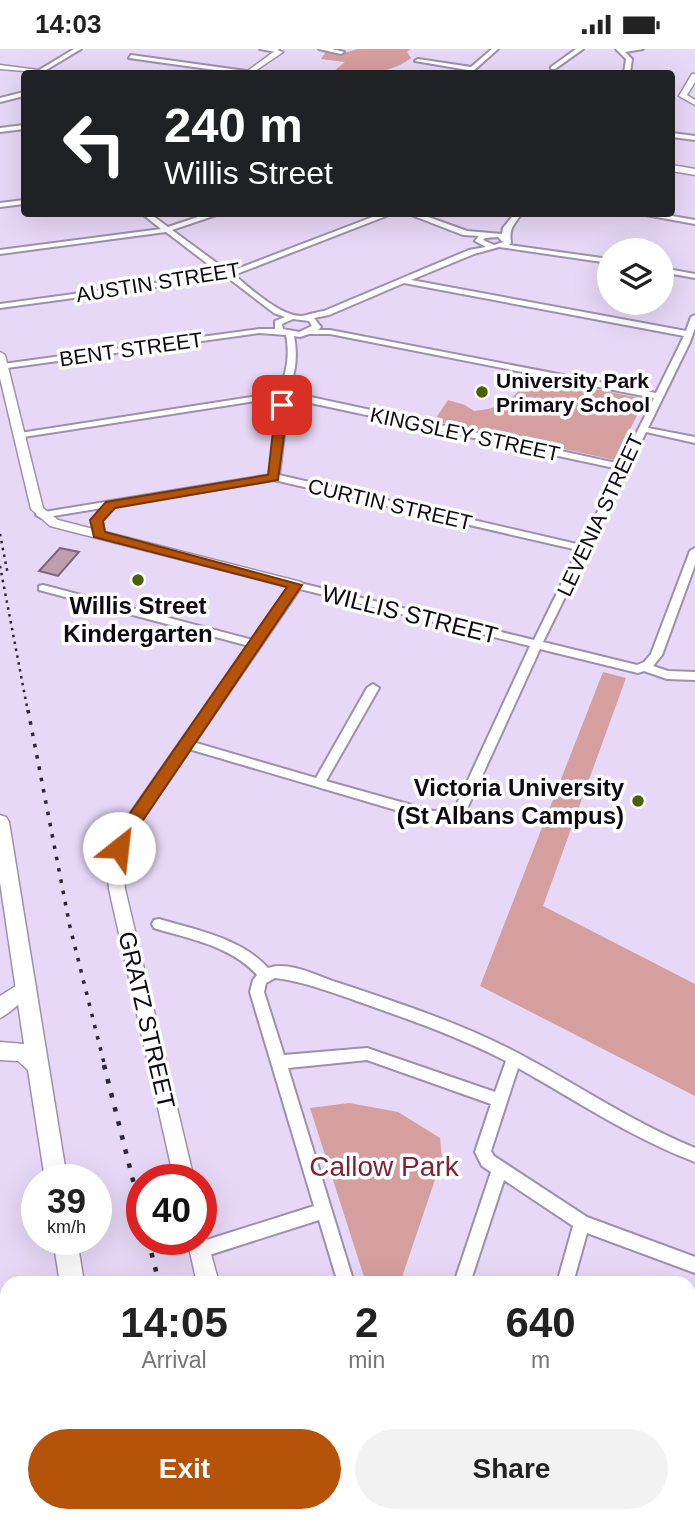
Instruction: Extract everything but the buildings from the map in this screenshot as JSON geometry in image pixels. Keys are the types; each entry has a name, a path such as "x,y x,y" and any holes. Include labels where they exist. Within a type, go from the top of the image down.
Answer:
{"main road":[{"path":"0,67 21,70"},
{"path":"675,169 695,172"},
{"path":"0,823 3,857 27,987 54,1164"},
{"path":"0,1051 22,1052 38,1065"},
{"path":"68,1255 71,1276"}],"street":[{"path":"46,70 78,49"},
{"path":"263,49 277,51"},
{"path":"322,49 341,51"},
{"path":"471,70 495,49"},
{"path":"553,68 580,49"},
{"path":"620,50 640,49"},
{"path":"620,50 629,59 627,70"},
{"path":"251,70 277,51"},
{"path":"131,57 225,70"},
{"path":"418,61 465,70"},
{"path":"695,76 682,96 695,103"},
{"path":"0,100 21,95"},
{"path":"685,137 692,125"},
{"path":"0,130 21,127"},
{"path":"675,135 695,138"},
{"path":"0,205 21,202"},
{"path":"149,217 276,311 330,333 657,396"},
{"path":"0,252 167,231 207,217"},
{"name":"AUSTIN STREET","path":"0,306 228,275 380,217"},
{"path":"420,217 466,233 493,247"},
{"path":"472,252 479,241 507,228 516,217"},
{"path":"663,217 695,222"},
{"path":"505,241 507,228"},
{"path":"466,233 491,235 524,247 597,259"},
{"path":"293,345 300,335 326,313 472,252 505,241"},
{"path":"674,272 695,276"},
{"path":"404,281 685,334"},
{"path":"274,477 293,345 290,335 279,326 276,311"},
{"path":"279,326 292,317"},
{"name":"LEVENIA STREET","path":"319,783 433,816 452,815 460,811 693,321"},
{"name":"BENT STREET","path":"3,367 279,326"},
{"path":"290,335 300,335"},
{"path":"0,355 37,509 41,515"},
{"name":"KINGSLEY STREET","path":"20,436 285,398 307,400 623,467"},
{"path":"642,429 695,440"},
{"name":"CURTIN STREET","path":"41,515 274,477 584,549"},
{"path":"99,534 97,520 111,505"},
{"name":"WILLIS STREET","path":"41,515 54,523 624,668 644,667 667,675 695,676"},
{"path":"644,667 656,655 695,551"},
{"path":"296,585 253,643 186,744 319,783 373,688"},
{"path":"43,587 253,643"},
{"name":"GRATZ STREET","path":"181,1164 117,889 115,860 127,830 186,744"},
{"path":"159,924 240,952 257,963 265,976"},
{"path":"344,1276 257,992 257,985 265,976 283,971 443,1026 514,1059 652,1136 695,1155"},
{"path":"0,1010 8,999 27,987"},
{"path":"278,1062 367,1054 500,1100"},
{"path":"514,1059 483,1152 488,1161 582,1223 695,1265"},
{"path":"464,1276 499,1170"},
{"path":"217,1239 324,1211"},
{"path":"567,1276 582,1223"},
{"path":"202,1255 206,1276"}],"green space":[{"path":"358,49 410,49 407,52 411,58 385,70 335,70 345,62 321,59 327,50 340,54"},
{"path":"529,376 645,399 615,460 434,421 448,400 474,411 500,405 518,391"},
{"path":"603,672 626,678 543,906 695,984 695,1096 480,986"},
{"name":"Callow Park","path":"349,1103 398,1112 440,1138 442,1159 402,1276 364,1276 310,1108"}],"railway":[{"path":"0,534 8,575"},
{"path":"0,566 28,712"},
{"path":"28,710 70,927 105,1067"},
{"path":"104,1065 129,1164"},
{"path":"152,1255 157,1276"}],"place":[{"name":"University Park Primary School","path":"482,392"},
{"name":"Willis Street Kindergarten","path":"138,580"},
{"name":"Victoria University (St Albans Campus)","path":"638,801"}],"route":[{"path":"119,848 127,830 253,643 296,585 99,534 97,520 111,505 274,477 282,405"}]}
